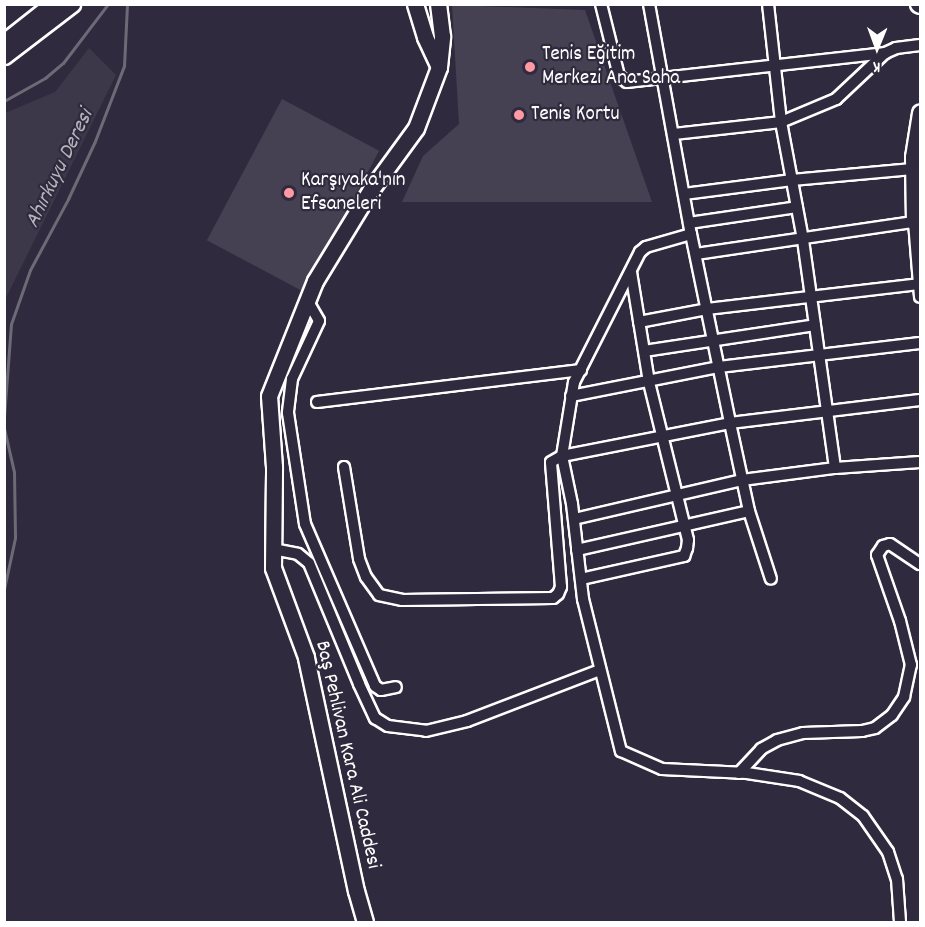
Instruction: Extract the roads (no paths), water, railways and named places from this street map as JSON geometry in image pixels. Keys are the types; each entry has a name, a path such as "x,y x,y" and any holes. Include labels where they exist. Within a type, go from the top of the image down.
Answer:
{"street":[{"path":"4,42 52,4"},
{"path":"4,56 72,4"},
{"path":"432,4 416,4 425,37 439,67"},
{"name":"Baş Pehlivan Kara Ali Caddesi","path":"365,922 306,657 273,568 274,467 269,396 315,281 370,191 416,128 439,67 442,36 438,4"},
{"path":"601,4 621,79 627,82 662,80 776,64 885,53 896,48 921,45"},
{"path":"649,4 690,228 742,480 749,511 771,579"},
{"path":"768,4 781,122 803,240 835,468"},
{"path":"674,134 781,122 836,99 885,53"},
{"path":"921,113 913,169 921,297"},
{"path":"684,194 792,180 913,169"},
{"path":"797,207 690,228 646,247 640,252 580,370 571,396 562,456 574,519 580,579 621,751 662,769 739,773 813,785 840,798 863,816 881,839 893,865 900,893 900,922"},
{"path":"696,255 918,222"},
{"path":"580,579 684,556 688,540 649,382 631,271"},
{"path":"639,322 707,309 919,284"},
{"path":"307,300 319,321 292,378 288,412 305,524 375,686 381,690 396,687"},
{"path":"644,351 816,325"},
{"path":"571,396 719,367 820,353 921,343"},
{"path":"317,402 580,370"},
{"path":"344,467 359,559 366,577 379,595 402,600 553,598 561,587 551,462 562,456 730,423 921,400"},
{"path":"574,519 677,497 742,480 835,468 921,462"},
{"path":"577,550 749,511"},
{"path":"739,773 761,749 777,740 803,733 862,731 875,728 892,715 904,697 911,665 900,621 877,555 882,546 890,544 921,564"},
{"path":"273,549 298,554 309,563 375,718 388,726 426,731 467,721 600,670"}],"waterway":[{"name":"Ahırkuyu Deresi","path":"4,101 45,78 63,63 108,4"},
{"name":"Ahırkuyu Deresi","path":"4,417 11,324 30,270 68,199 95,141 124,66 127,4"},
{"name":"Ahırkuyu Deresi","path":"4,428 14,472 15,538 4,589"}],"place":[{"name":"Tenis Eğitim Merkezi Ana Saha","path":"530,67"},
{"name":"Tenis Kortu","path":"519,115"},
{"name":"Karşıyaka'nın Efsaneleri","path":"289,193"}]}
